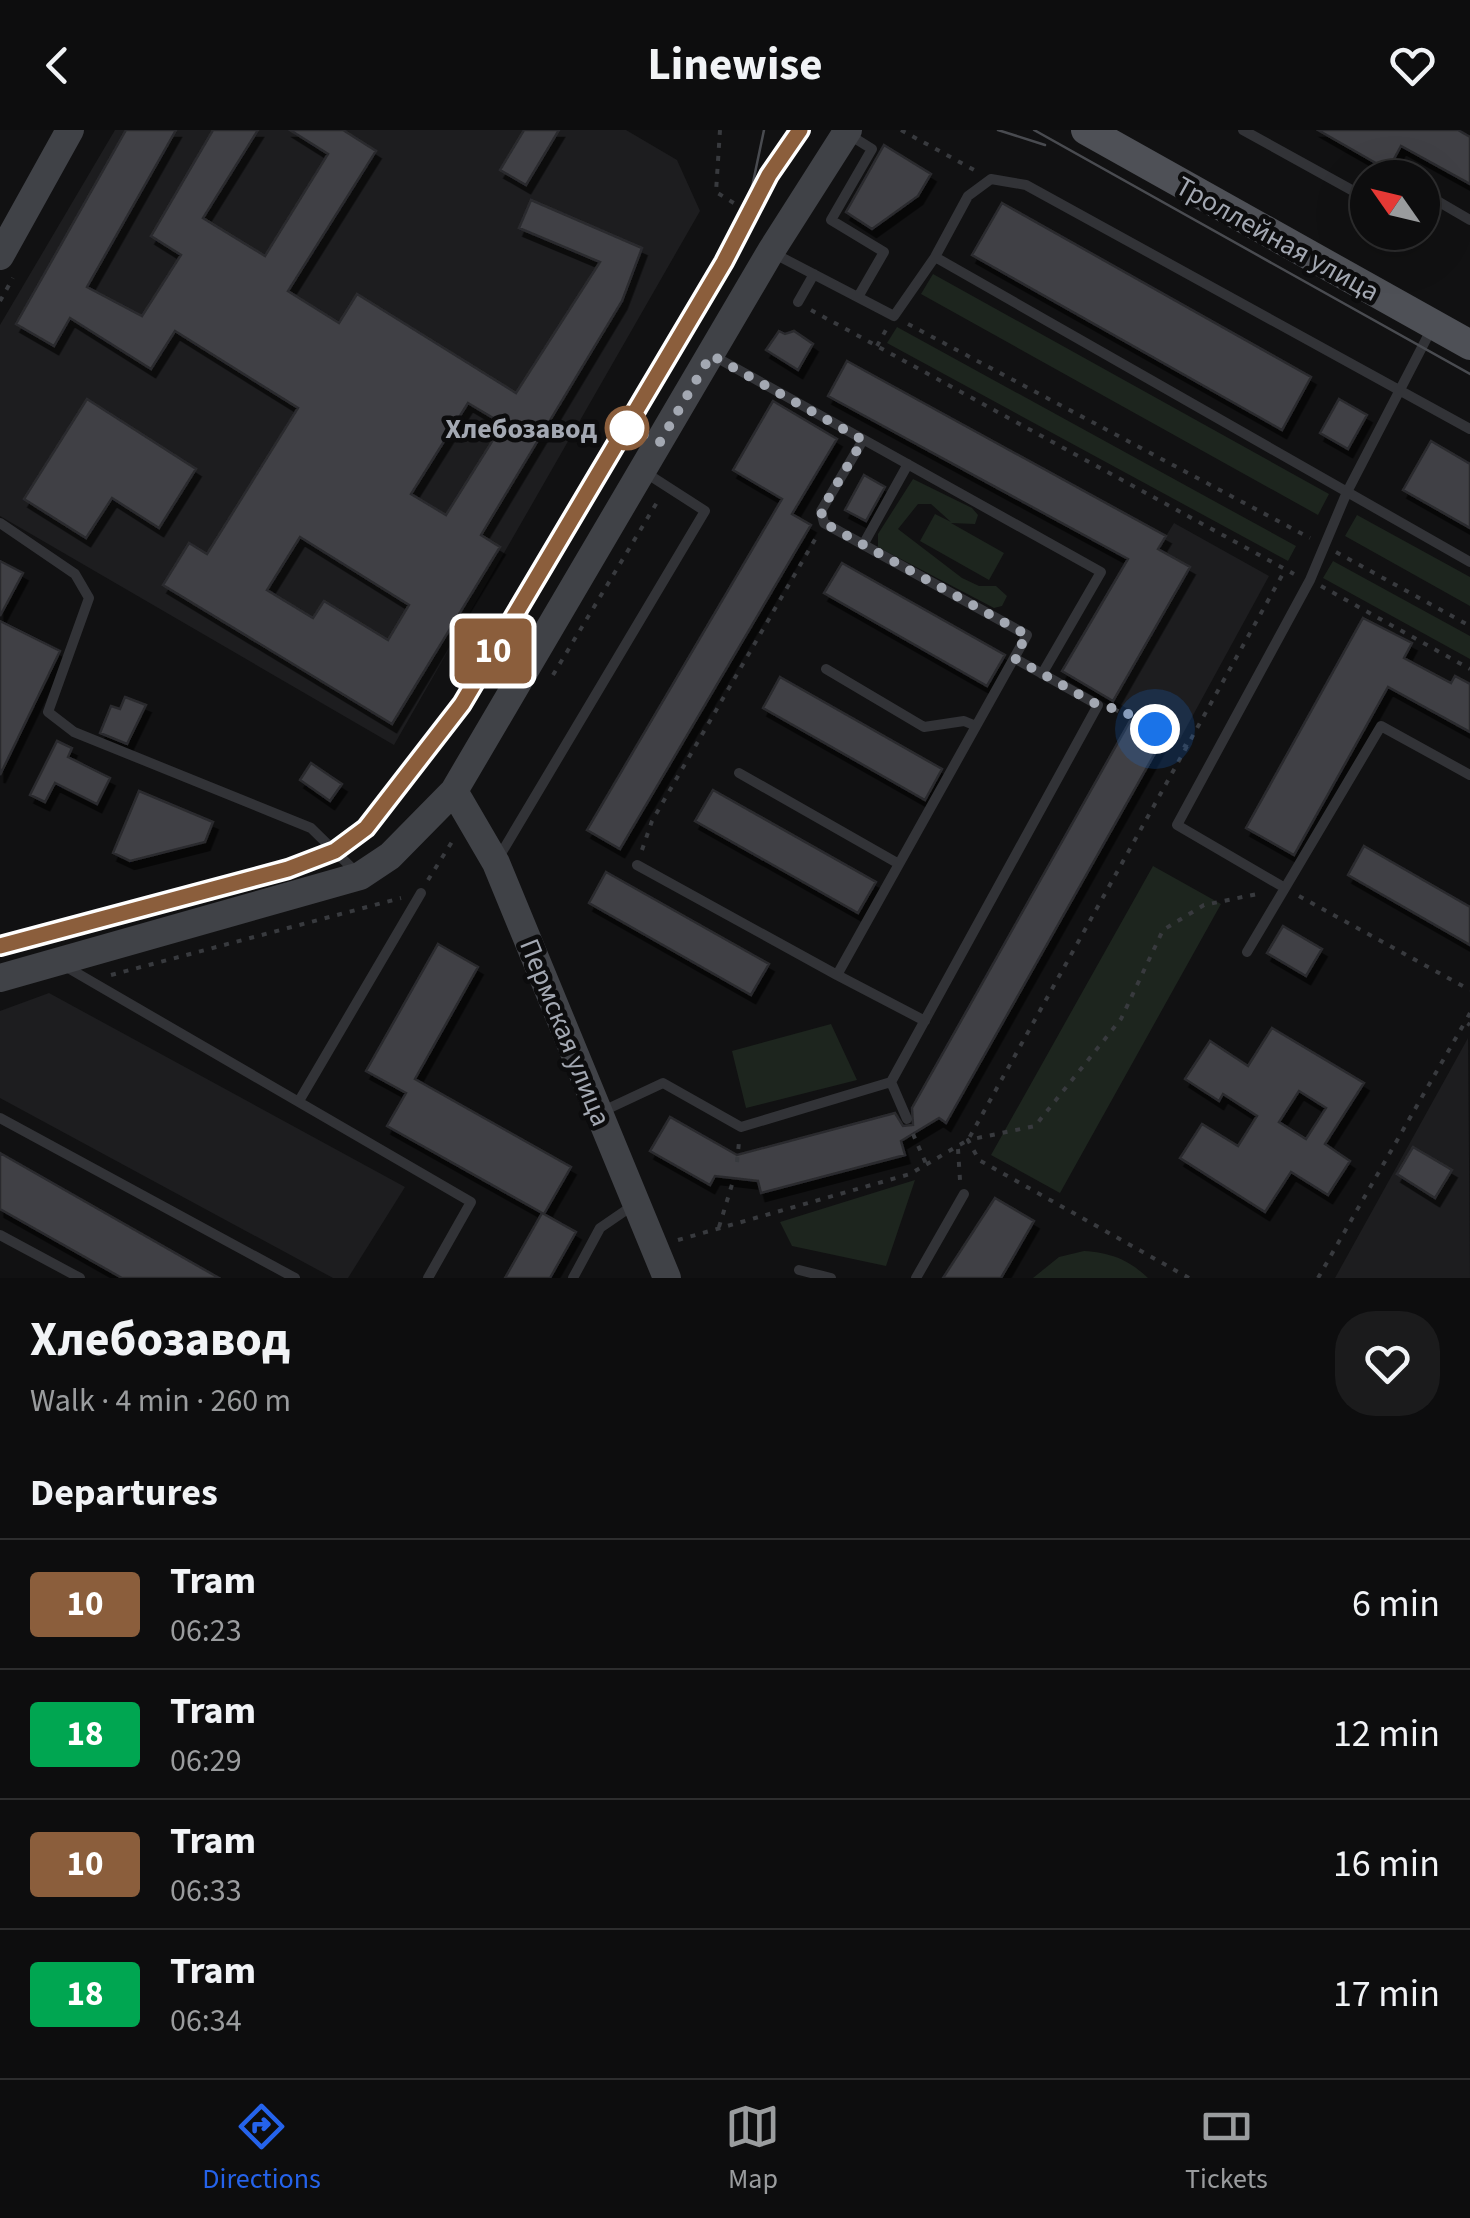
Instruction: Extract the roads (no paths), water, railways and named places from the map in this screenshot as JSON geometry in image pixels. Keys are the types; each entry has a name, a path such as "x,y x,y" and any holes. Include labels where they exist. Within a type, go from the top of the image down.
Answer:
{"main road":[{"name":"Троллейная улица","path":"1086,130 1470,346"}],"street":[{"path":"0,256 70,130"},
{"path":"0,978 360,876 390,856 454,792 777,242 847,132"},
{"name":"Пермская улица","path":"454,792 496,862 634,1204 668,1278"}],"lane":[{"path":"1243,130 1350,189"},
{"path":"847,132 872,150 831,220 884,252 858,297"},
{"path":"777,242 814,274 894,316 935,257 968,196 991,178 1026,185 1470,429"},
{"path":"1440,202 1470,220"},
{"path":"935,257 1470,562"},
{"path":"798,302 814,274"},
{"path":"1285,888 1177,825 1310,580 1346,492 1434,325"},
{"path":"711,355 1101,572 1042,674"},
{"path":"837,975 1027,635 824,523 821,511 863,440"},
{"path":"863,545 908,464"},
{"path":"496,862 705,511 642,471"},
{"path":"0,523 75,574 89,598 48,712 74,732 311,828 360,876"},
{"path":"600,1112 663,1082 741,1127 890,1082 1098,705 1014,658"},
{"path":"826,670 924,727 964,721 976,726"},
{"path":"1247,952 1382,726 1470,775"},
{"path":"739,772 899,864"},
{"path":"637,864 925,1021"},
{"path":"299,1101 421,892"},
{"path":"58,962 471,1202 428,1278"},
{"path":"890,1082 907,1119"},
{"path":"0,1118 295,1278"},
{"path":"916,1278 964,1194"},
{"path":"573,1278 600,1228 634,1204"},
{"path":"0,1235 80,1278"},
{"path":"799,1270 831,1278"}],"tram line":[{"path":"0,946 288,869 335,851 366,828 462,704 725,262 751,192 764,130"},
{"path":"757,197 800,130"},
{"name":"10","path":"0,946 288,869 335,851 366,828 462,704 724,262 769,175 800,130"},
{"path":"998,130 1045,145"},
{"path":"1034,130 1470,374"}],"place":[{"name":"Хлебозавод","path":"627,428"}]}
